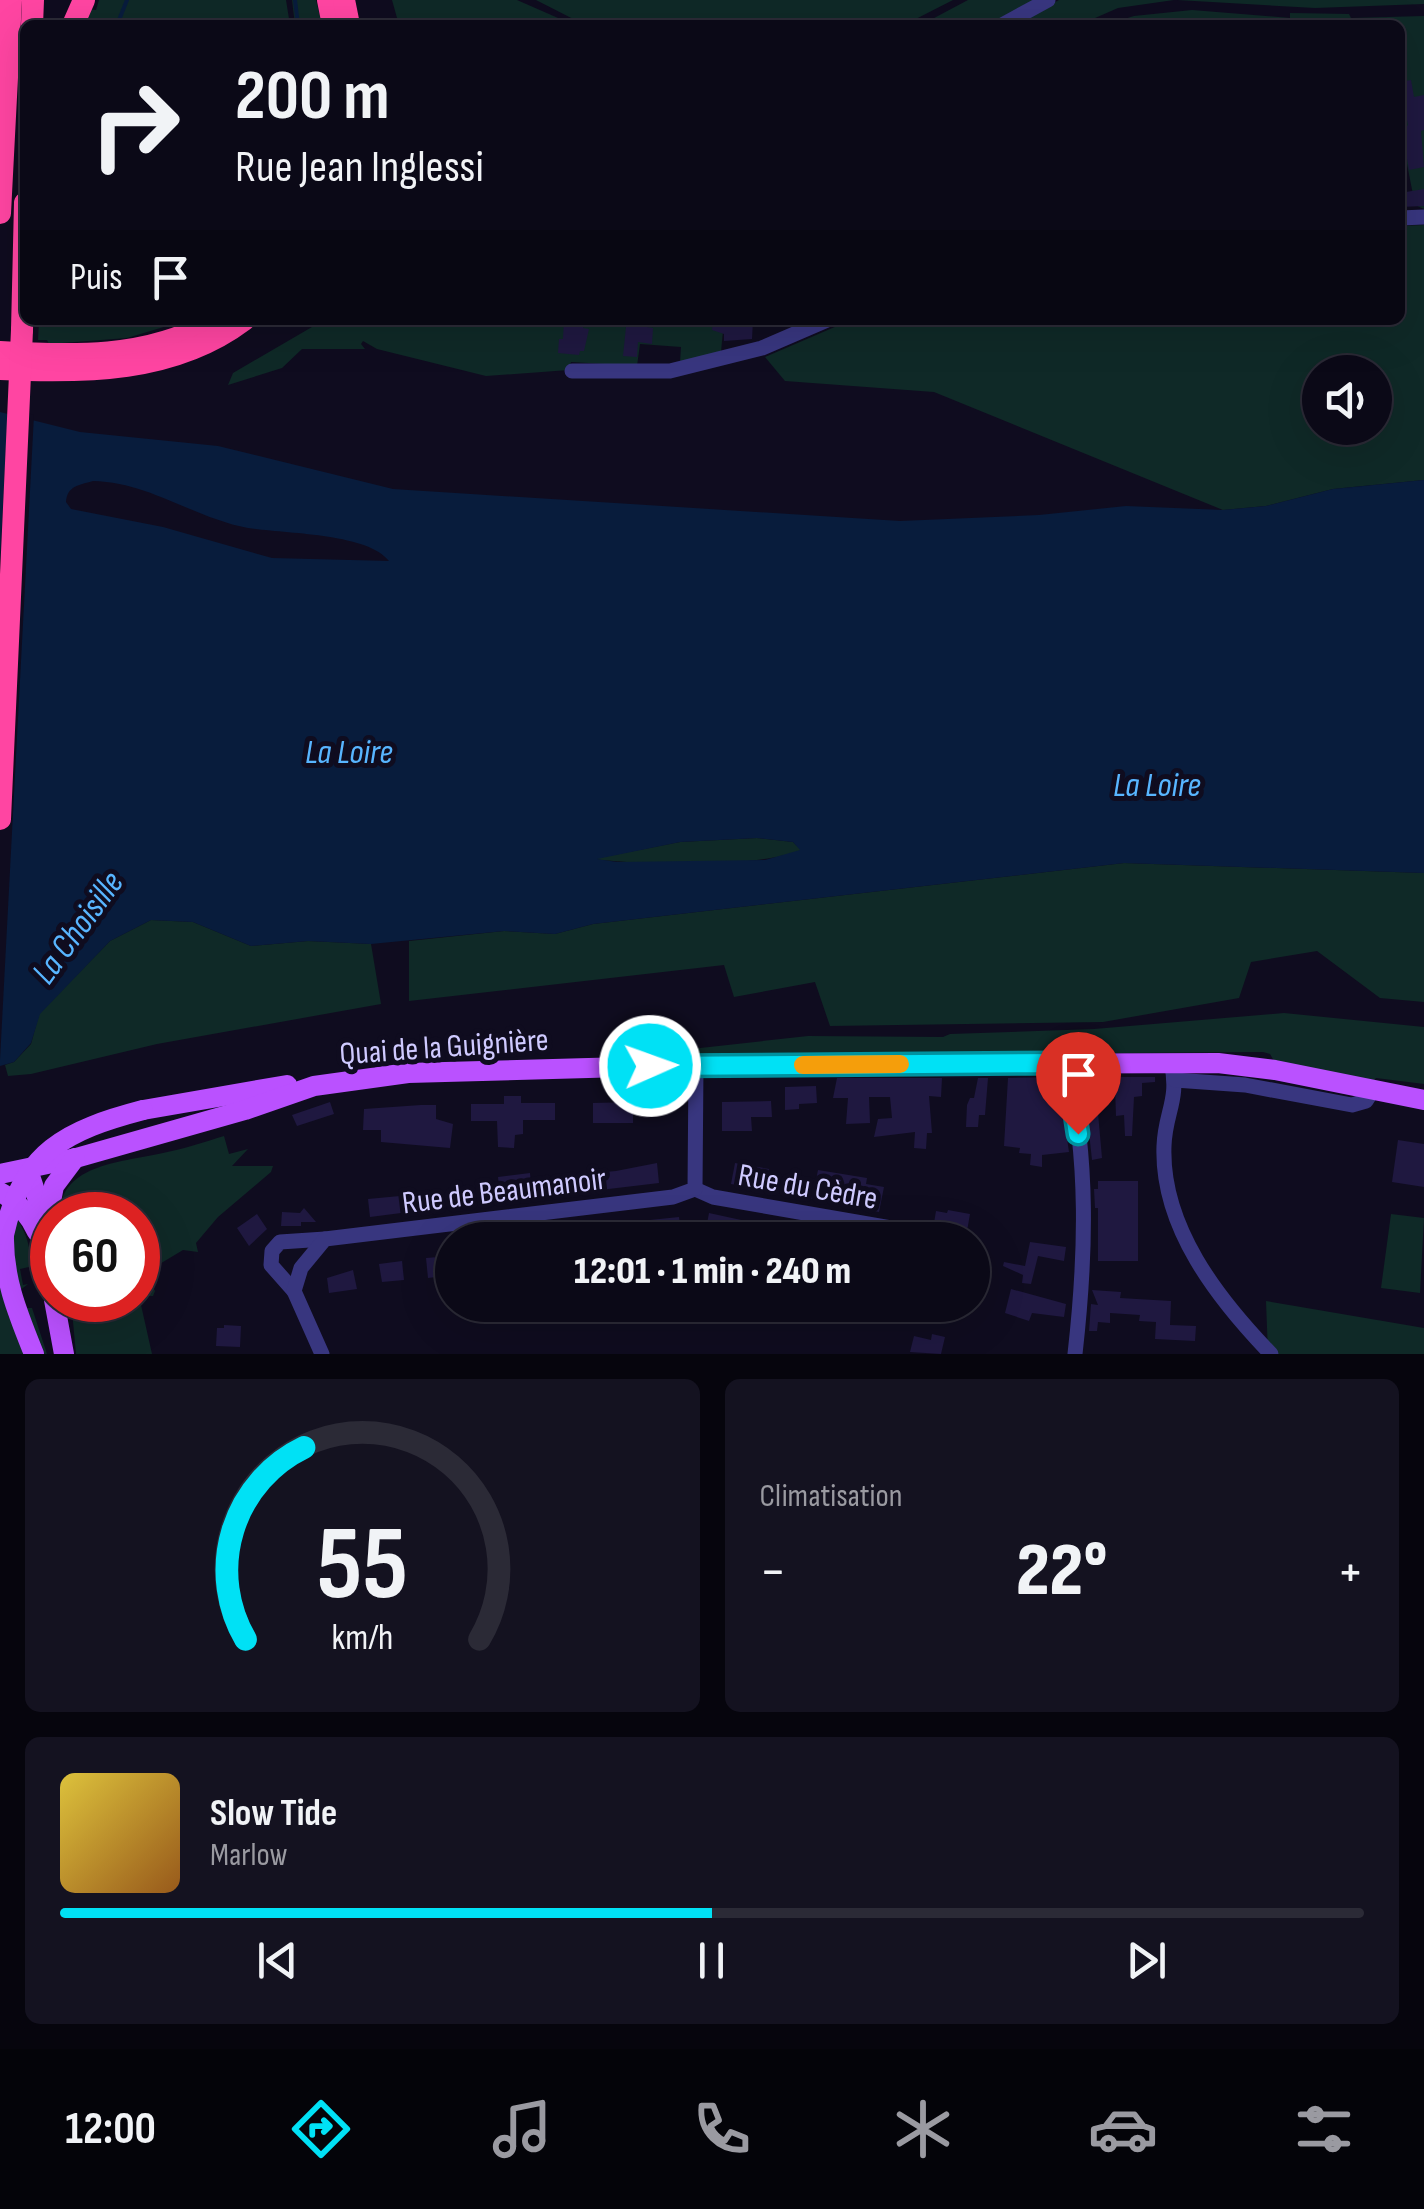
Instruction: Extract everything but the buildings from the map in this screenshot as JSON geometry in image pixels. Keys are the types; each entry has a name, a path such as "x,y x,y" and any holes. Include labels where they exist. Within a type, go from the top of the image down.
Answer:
{"highway":[{"path":"0,213 3,88 11,0"},
{"path":"0,819 24,325"},
{"path":"0,352 67,355 136,349 171,340 204,325"},
{"path":"0,369 86,370 140,364 188,350 235,325"}],"main road":[{"name":"Quai de la Guignière","path":"0,1174 76,1158 246,1110 314,1086 408,1072 696,1065 1067,1063 1173,1071 1246,1065 1424,1100"},
{"path":"34,1354 10,1294 4,1235 12,1202 22,1182 52,1149 92,1124 143,1110 289,1084 314,1086"},
{"path":"52,1192 60,1175 76,1158"},
{"path":"28,1170 35,1192"},
{"path":"0,1192 13,1199 30,1218"},
{"path":"58,1322 64,1354"}],"street":[{"path":"1011,20 1048,0"},
{"path":"572,371 670,372 762,348 815,325"},
{"path":"1067,1063 1084,1176 1084,1262 1075,1354"},
{"path":"695,1189 696,1065"},
{"path":"1173,1071 1164,1145 1168,1185 1180,1227 1207,1278 1271,1354"},
{"name":"Rue du Cèdre","path":"695,1189 713,1197 857,1222"},
{"name":"Rue de Beaumanoir","path":"294,1291 271,1266 272,1251 280,1242 674,1197 695,1189"},
{"path":"322,1354 294,1291 301,1268 324,1239"}],"green space":[{"path":"99,0 286,0 289,20 84,20 89,9 96,10"},
{"path":"292,0 316,0 321,20 294,20"},
{"path":"392,0 517,0 563,20 398,20"},
{"path":"536,0 953,0 914,20 575,20"},
{"path":"968,0 1038,0 1000,20 930,20"},
{"path":"1059,0 1174,0 1118,8 1090,20 1022,20"},
{"path":"1177,0 1424,0 1424,4 1315,8"},
{"path":"1192,10 1290,18 1290,13 1349,14 1351,18 1424,16 1424,209 1415,205 1405,154 1405,20 1121,20"},
{"path":"1424,225 1424,480 1333,489 1266,506 1223,510 934,392 785,381 765,357 839,325 1405,325 1405,226"},
{"path":"39,325 170,325 127,338 49,344 47,340 38,340"},
{"path":"315,325 724,325 721,352 680,363 681,347 640,344 637,366 571,362 569,370 486,376 377,349 363,341 365,349 302,349 282,368 228,385 233,373"},
{"path":"757,838 793,842 801,850 729,862 668,864 593,859 680,842"},
{"path":"1124,863 1424,873 1424,1002 1380,998 1317,951 1251,962 1239,998 1103,1022 830,1026 815,982 734,997 724,965 409,1001 409,941 504,931 555,934 593,924"},
{"path":"151,920 193,922 251,946 308,941 371,944 381,1004 157,1044 8,1076 5,1065 14,1062 31,1044 39,1014 110,941"},
{"path":"1284,1013 1424,1027 1424,1084 1376,1078 1371,1084 1274,1061 1263,1052 674,1056 673,1051 808,1036 943,1037"},
{"path":"224,1136 229,1154 248,1149 232,1166 273,1166 271,1172 218,1217 196,1243 198,1252 183,1250 160,1264 160,1192 66,1192 82,1175 97,1168"},
{"path":"1391,1214 1424,1218 1420,1293 1381,1288"},
{"path":"15,1216 30,1254 29,1267 20,1269 23,1285 28,1284 19,1291 25,1308 30,1308 30,1322 37,1322 47,1354 40,1354 17,1286 12,1235"},
{"path":"0,1286 9,1317 25,1354 0,1354"},
{"path":"1266,1301 1424,1328 1424,1354 1268,1354"},
{"path":"73,1322 145,1322 152,1354 76,1354"}],"water":[{"name":"La Loire","path":"0,412 80,432 218,446 393,489 900,521 1039,515 1126,506 1223,510 1266,506 1333,489 1424,480 1424,873 1124,863 593,924 555,934 504,931 371,944 308,941 251,946 193,922 151,920 110,941 40,1014 31,1043 14,1062 0,1066","holes":["93,481 133,487 248,528 324,536 363,545 389,561 272,558 163,527 71,509 66,502 69,493","757,838 793,842 800,850 765,860 597,859 680,842"]}],"pier":[{"path":"8,408 34,415 0,1060 0,562"}],"waterway":[{"path":"119,20 127,0"},
{"path":"295,0 297,20"}],"slow traffic":[{"path":"803,1065 900,1064"}],"route":[{"path":"650,1066 1067,1063 1078,1134"}],"water label":[{"name":"La Choisille","path":"77,927"}]}
